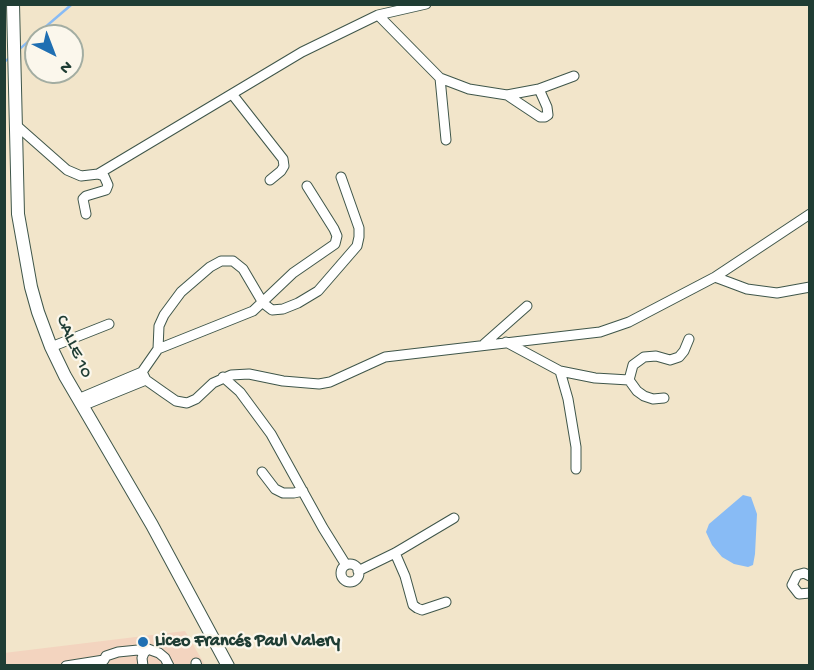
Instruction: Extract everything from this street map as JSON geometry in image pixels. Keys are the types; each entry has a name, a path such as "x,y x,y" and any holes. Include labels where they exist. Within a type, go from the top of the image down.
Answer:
{"main road":[{"name":"CALLE 10","path":"13,4 18,214 31,287 51,347 80,403 146,516 228,666"}],"lane":[{"path":"16,125 67,170 81,176 98,174 302,52 378,15 426,4"},
{"path":"378,15 440,78 469,89 507,95 539,89 574,76"},
{"path":"440,78 446,140"},
{"path":"507,95 540,117 545,117 548,115 547,107 539,89"},
{"path":"232,94 283,159 284,166 281,171 270,180"},
{"path":"87,214 82,200 86,196 106,190 108,185 104,176 98,174"},
{"path":"80,403 144,376 158,349 159,326 164,315 181,292 220,261 233,261 243,269 263,303 272,310 283,309 298,303 318,291 357,246 360,237 341,177"},
{"path":"158,349 240,318 263,303 293,273 335,244 337,236 334,229 307,186"},
{"path":"144,376 176,401 187,403 196,399 213,382 223,377 240,374 319,384 330,382 385,357 600,332 629,322 715,277 810,214"},
{"path":"715,277 747,289 777,293 810,287"},
{"path":"484,345 527,306"},
{"path":"51,347 109,324"},
{"path":"629,380 633,365 644,357 656,356 670,360 679,357 689,339"},
{"path":"506,342 560,371 595,378 629,380"},
{"path":"560,371 568,399 576,447 576,469"},
{"path":"223,377 257,412 346,565"},
{"path":"629,380 644,396 653,399 664,398"},
{"path":"262,472 275,489 283,493 303,491"},
{"path":"358,571 395,554 454,518"},
{"path":"395,554 405,576 413,605 422,610 446,602"},
{"path":"346,565 355,566 358,571 356,579 350,582 346,581 341,574 346,565"},
{"path":"809,573 797,575 792,585 799,594 810,592"},
{"path":"133,666 143,665 142,658 148,649 154,650 165,658 169,666"},
{"path":"66,666 106,663 106,656 118,652 138,650 144,652"}],"shaded area":[{"name":"Liceo Francés Paul Valery","path":"185,631 205,665 5,665 4,653"}],"water":[{"path":"69,5 73,5 51,24 47,24"},
{"path":"24,44 24,47 5,63 5,60"},
{"path":"743,495 751,497 757,514 755,554 753,565 748,567 734,564 722,557 712,545 706,532 709,524"}],"place":[{"name":"Liceo Francés Paul Valery","path":"143,642"}]}
